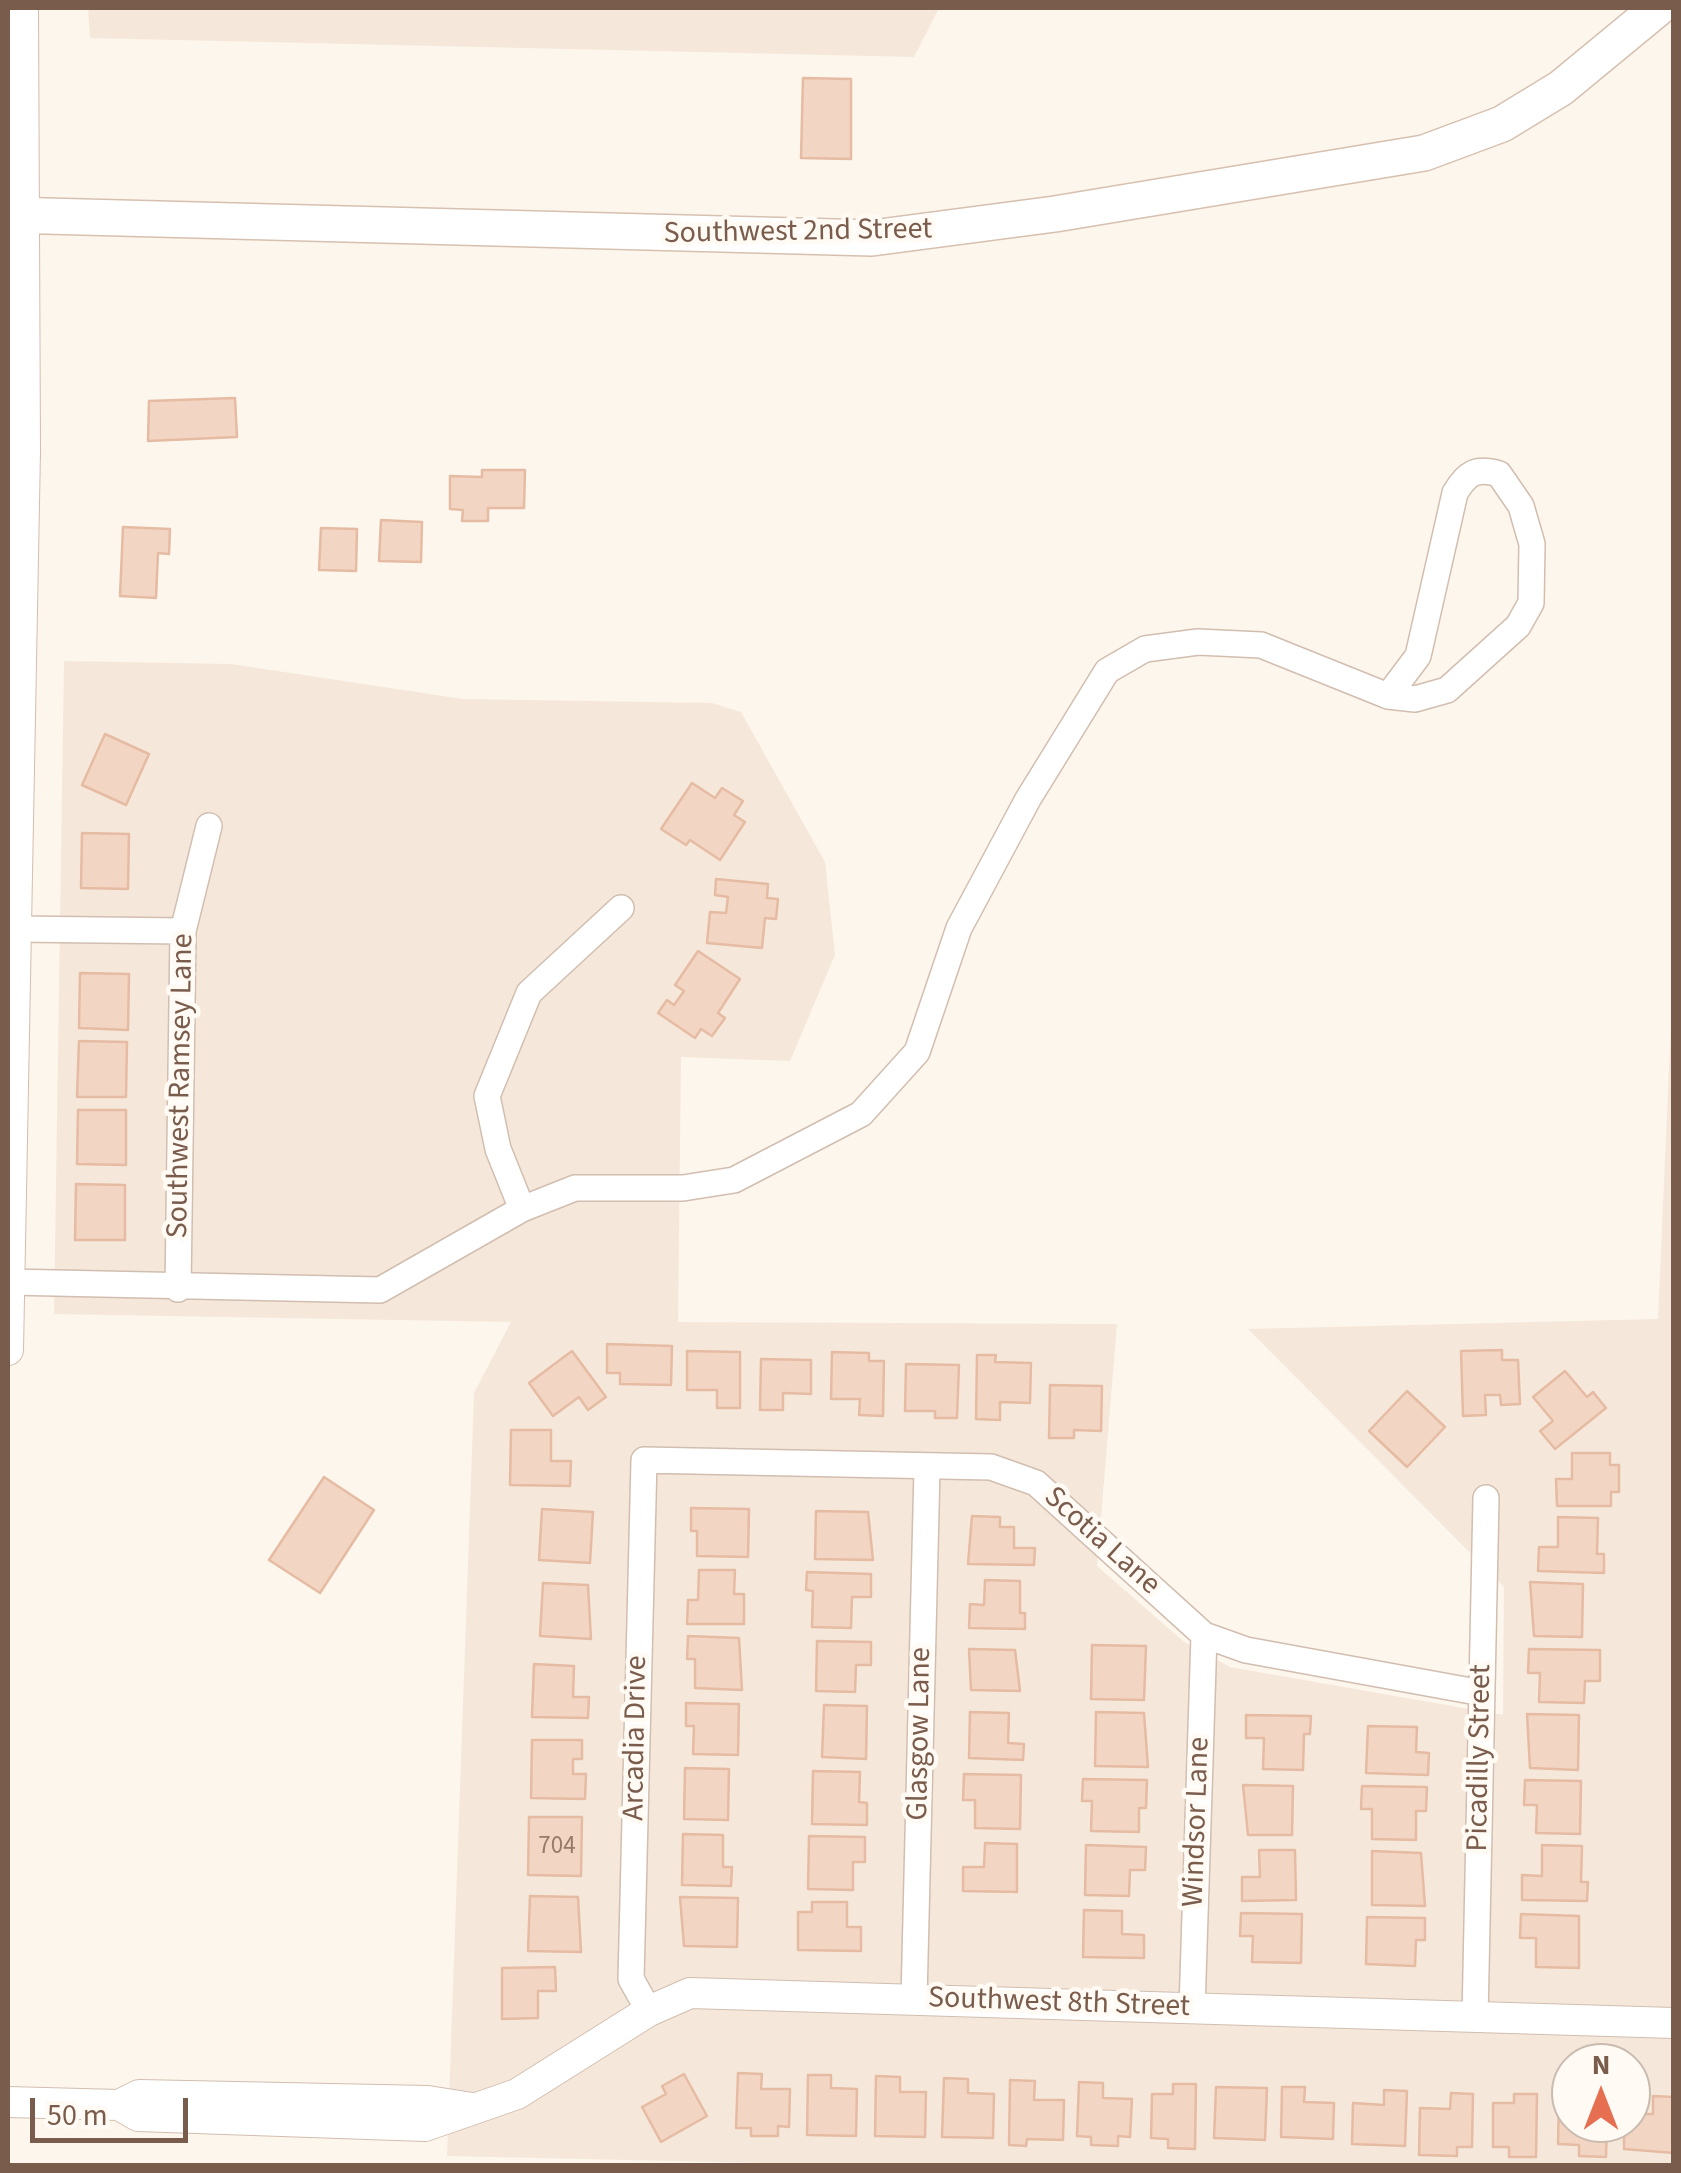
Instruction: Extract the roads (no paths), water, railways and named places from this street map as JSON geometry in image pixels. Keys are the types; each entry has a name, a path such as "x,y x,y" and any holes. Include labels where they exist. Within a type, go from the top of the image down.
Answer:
{"main road":[{"name":"Southwest 2nd Street","path":"16,215 244,218 743,238 926,234 1424,153 1502,124 1561,88 1658,8"}],"street":[{"path":"8,1350 16,215 23,8"},
{"path":"9,1282 380,1290 522,1209 575,1188 683,1188 734,1180 860,1114 917,1052 959,928 1028,799 1107,671 1145,649 1198,642 1262,645 1388,696 1416,699 1447,690 1518,626 1531,603 1532,544 1521,506 1499,474 1483,469 1466,475 1455,494 1418,656 1388,696"},
{"name":"Southwest Ramsey Lane","path":"178,1288 183,931 209,826"},
{"path":"522,1209 498,1149 487,1096 529,992 622,908"},
{"path":"12,928 183,931"},
{"name":"Scotia Lane","path":"644,1460 927,1469 991,1467 1036,1483 1204,1635 1246,1650 1482,1693"},
{"name":"Arcadia Drive","path":"644,1460 632,1979 649,2011"},
{"name":"Glasgow Lane","path":"914,1999 927,1469"},
{"name":"Picadilly Street","path":"1475,2018 1486,1498"},
{"name":"Windsor Lane","path":"1192,2009 1204,1635"},
{"name":"Southwest 8th Street","path":"8,2102 119,2104 139,2095 428,2101 476,2108 517,2094 649,2011 690,1992 1674,2023"}]}
